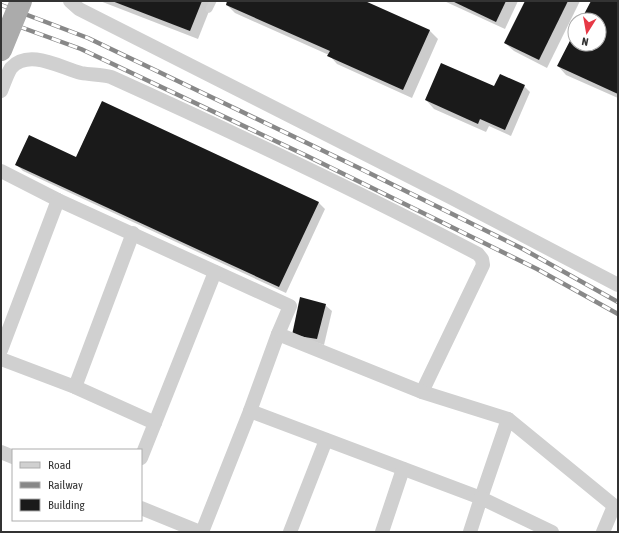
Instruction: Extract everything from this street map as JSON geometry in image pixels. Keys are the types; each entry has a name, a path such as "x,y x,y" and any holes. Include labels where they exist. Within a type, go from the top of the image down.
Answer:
{"main road":[{"path":"1,13 6,1"},
{"path":"1,50 21,1"}],"street":[{"path":"70,1 79,9 450,197 618,285"},
{"path":"1,90 11,69 18,63 27,60 38,60 81,73 104,74 211,122 416,221 478,254 482,259 483,265 422,392"},
{"path":"1,171 58,200 290,306 278,334 250,411 201,532 142,508"},
{"path":"1,350 58,200"},
{"path":"74,387 133,233"},
{"path":"142,456 215,272"},
{"path":"278,334 422,392 508,418 616,508 603,532"},
{"path":"1,359 74,387 155,423"},
{"path":"250,411 481,498 552,532"},
{"path":"470,532 508,418"},
{"path":"290,532 326,440"},
{"path":"1,452 12,457"},
{"path":"382,532 403,469"}],"lane":[{"path":"209,9 213,1"}],"building":[{"path":"112,1 202,1 190,31"},
{"path":"227,1 365,1 430,30 403,90 327,56 330,51 226,5"},
{"path":"452,1 506,1 496,22"},
{"path":"525,1 568,1 539,60 504,43"},
{"path":"591,1 618,1 618,94 557,66 567,47 567,52 607,52 607,12 585,12"},
{"path":"441,63 494,86 500,74 525,85 505,130 480,119 478,124 425,100"},
{"path":"102,101 319,202 279,287 15,165 29,135 76,157"},
{"path":"300,297 326,304 317,339 292,335"}],"railway":[{"path":"1,5 88,38 357,167 523,249 618,302"},
{"path":"1,20 81,49 305,155 537,269 618,314"}]}
